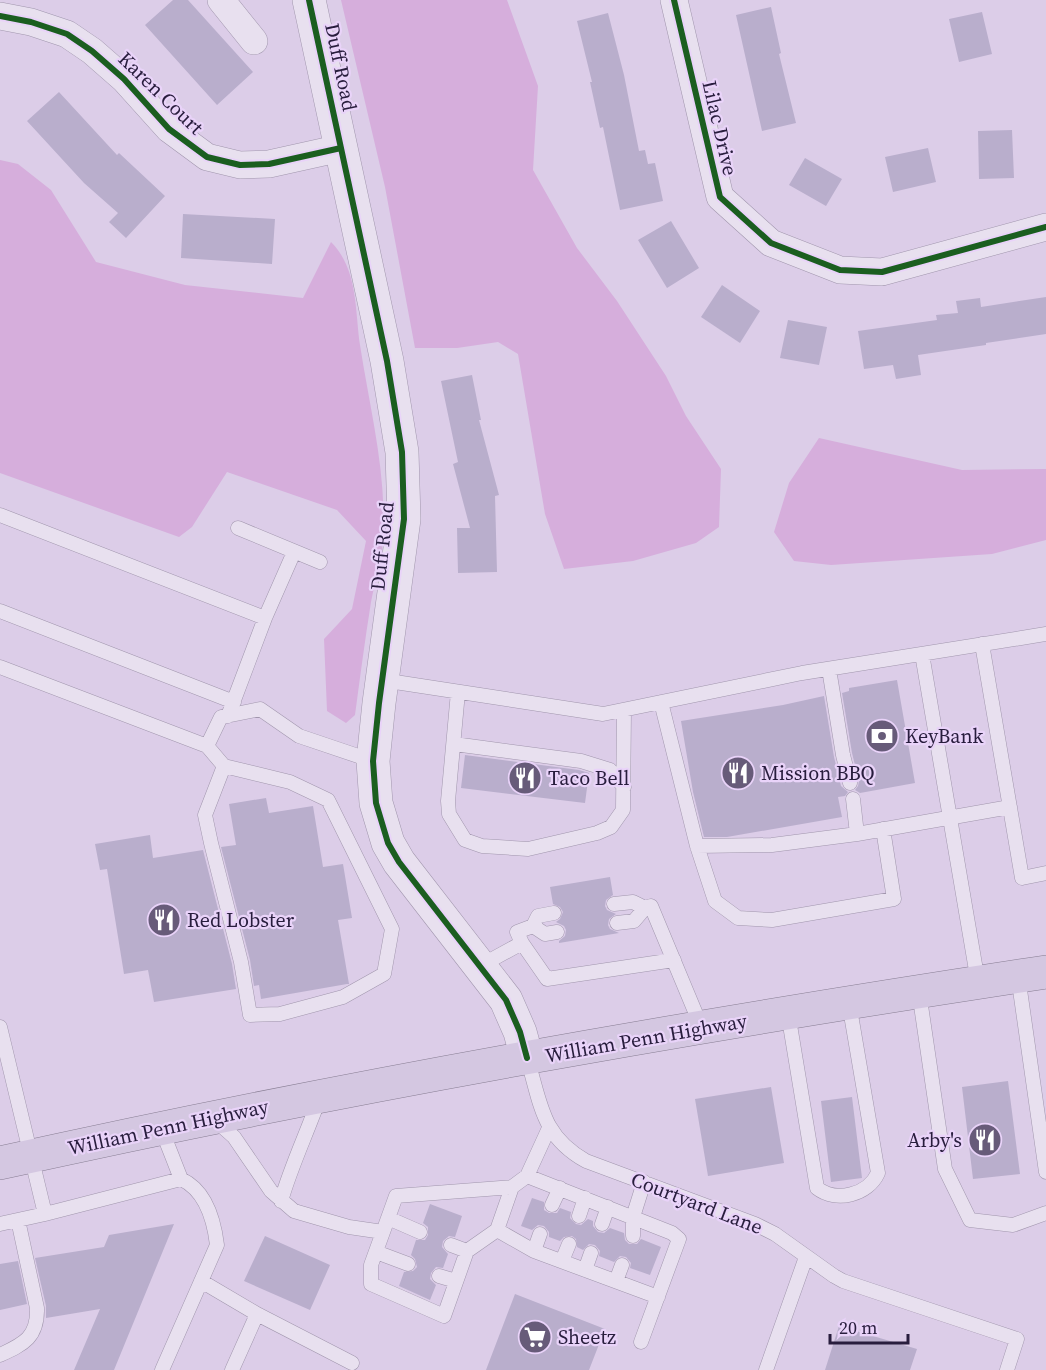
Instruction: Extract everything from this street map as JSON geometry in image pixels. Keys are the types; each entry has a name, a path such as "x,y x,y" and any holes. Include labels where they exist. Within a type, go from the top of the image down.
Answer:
{"highway":[{"name":"William Penn Highway","path":"15,1160 320,1096 788,1013 1032,974"}],"street":[{"path":"221,0 254,41"},
{"name":"Duff Road","path":"309,0 387,361 402,452 404,519 373,761 376,803 388,843 410,878 510,1007 527,1059"},
{"name":"Lilac Drive","path":"674,0 720,197 771,243 840,270 882,272 1046,226"},
{"name":"Karen Court","path":"7,11 67,34 92,51 124,79 169,129 207,157 240,165 269,164 342,148"}],"lane":[{"path":"0,515 266,618"},
{"path":"238,528 320,562"},
{"path":"207,746 234,702 294,552"},
{"path":"0,611 234,702"},
{"path":"382,680 603,714 829,669 1046,634"},
{"path":"982,644 1022,878 1046,873"},
{"path":"922,654 978,982"},
{"path":"0,667 207,746 224,766 290,782 328,800 392,929 384,974 343,997 280,1014 249,1015 241,962 205,815 224,766"},
{"path":"829,669 850,784 843,755"},
{"path":"458,692 448,801 449,814 465,840 482,846 528,849 597,833 611,827 623,810 624,710"},
{"path":"661,702 697,846 715,901 738,918 772,920 894,898 883,830"},
{"path":"224,716 260,709 299,736 373,761"},
{"path":"454,744 581,761 610,770 624,787"},
{"path":"853,799 857,834"},
{"path":"697,846 772,845 883,830 1010,807"},
{"path":"614,904 633,902 645,908"},
{"path":"617,923 634,921 645,908 651,906 701,1028"},
{"path":"554,913 538,915 533,926 517,932 547,979 674,960"},
{"path":"533,926 545,934 557,932"},
{"path":"480,966 522,943"},
{"path":"1032,974 1046,1172"},
{"path":"919,992 945,1169 970,1220 1013,1225 1046,1213"},
{"path":"788,1013 817,1188 826,1195 840,1196 868,1188 875,1181 878,1173 849,1003"},
{"path":"0,1027 15,1160 45,1215"},
{"name":"Courtyard Lane","path":"527,1059 549,1128 564,1147 574,1155 776,1234 843,1281 1017,1339 1007,1370"},
{"path":"281,1201 288,1175 304,1141 320,1096"},
{"path":"212,1117 234,1137 271,1191 294,1211 349,1227 383,1232"},
{"path":"160,1128 181,1179 193,1185 208,1209 217,1245 162,1370"},
{"path":"512,1187 496,1230 467,1251 444,1316 371,1284 371,1265 396,1196 512,1187 527,1176 549,1128"},
{"path":"527,1176 672,1233 680,1239 641,1342"},
{"path":"0,1224 45,1215 181,1179"},
{"path":"633,1236 633,1217 644,1182"},
{"path":"552,1205 560,1188"},
{"path":"579,1216 585,1198"},
{"path":"602,1224 608,1207"},
{"path":"388,1218 420,1232"},
{"path":"0,1355 26,1342 37,1319 37,1308 18,1220"},
{"path":"496,1230 534,1251 658,1298"},
{"path":"534,1251 540,1234"},
{"path":"562,1261 569,1244"},
{"path":"451,1245 467,1251"},
{"path":"376,1252 408,1264"},
{"path":"585,1270 591,1253"},
{"path":"766,1370 806,1257"},
{"path":"616,1281 622,1265"},
{"path":"440,1276 456,1281"},
{"path":"201,1281 257,1314 352,1363"},
{"path":"232,1370 257,1314"}],"shaded area":[{"path":"341,0 507,0 538,86 533,170 577,248 617,301 666,376 686,416 721,469 719,527 696,543 633,561 564,569 545,514 518,354 498,342 457,348 415,348 385,187"},
{"path":"0,160 18,164 51,190 96,262 185,285 303,298 331,242 340,253 354,290 360,345 377,442 384,514 381,555 371,602 355,715 346,723 327,711 324,639 352,609 366,541 337,510 227,472 192,527 179,537 0,473"},
{"path":"819,438 962,470 1046,469 1046,540 992,554 831,565 794,561 774,532 789,483"}],"building":[{"path":"173,0 188,0 253,72 217,105 145,25"},
{"path":"771,7 781,53 779,54 796,123 762,131 736,15"},
{"path":"982,12 992,54 959,62 949,19"},
{"path":"608,13 624,75 639,151 645,150 648,164 655,163 663,201 620,210 603,127 600,128 590,82 592,82 577,21"},
{"path":"59,92 117,155 119,153 165,196 126,238 109,222 118,213 84,183 27,121"},
{"path":"1012,130 1014,178 979,179 978,131"},
{"path":"928,148 936,182 893,192 885,157"},
{"path":"805,158 842,179 826,206 789,185"},
{"path":"183,214 275,219 272,264 181,258"},
{"path":"671,221 699,268 667,288 638,240"},
{"path":"722,285 760,311 740,343 701,317"},
{"path":"1046,297 1046,334 918,355 921,375 896,379 893,365 864,369 858,331 937,320 936,315 958,313 956,301 980,298 981,307"},
{"path":"788,320 827,327 819,365 780,358"},
{"path":"472,375 481,420 479,420 499,495 495,496 497,572 458,573 457,528 470,528 453,464 458,462 441,381"},
{"name":"KeyBank","path":"897,680 915,783 860,793 855,790 859,781 842,693 849,691 849,688"},
{"name":"Mission BBQ","path":"824,696 841,786 848,792 845,796 838,797 842,817 727,837 704,837 693,792 681,721 783,705"},
{"name":"Taco Bell","path":"465,755 589,773 585,803 461,788"},
{"path":"266,798 269,813 313,806 323,867 343,864 352,918 338,920 349,984 261,999 259,985 254,986 250,960 221,847 236,845 229,804"},
{"name":"Red Lobster","path":"150,835 153,858 203,850 232,964 236,989 154,1002 148,970 124,974 107,869 100,870 95,844"},
{"path":"610,877 613,895 606,900 605,906 607,910 616,914 609,919 608,925 610,929 619,933 559,943 565,936 566,930 564,926 556,922 563,912 560,907 553,904 550,887"},
{"path":"1008,1081 1020,1174 973,1179 962,1087"},
{"path":"771,1087 784,1163 708,1176 695,1099"},
{"path":"852,1097 862,1178 831,1182 821,1101"},
{"path":"532,1198 544,1202 544,1210 549,1213 557,1213 560,1208 571,1212 570,1218 576,1224 581,1225 588,1219 593,1221 593,1226 598,1232 604,1233 610,1228 624,1233 625,1240 629,1244 637,1244 641,1239 661,1247 650,1275 630,1268 631,1263 626,1257 620,1256 614,1262 599,1256 600,1251 595,1245 589,1244 583,1250 577,1247 576,1239 572,1236 564,1237 560,1241 549,1237 549,1232 544,1226 538,1225 532,1230 521,1226"},
{"path":"430,1204 462,1216 455,1237 449,1236 443,1241 442,1247 448,1254 443,1268 436,1267 431,1273 430,1279 436,1285 430,1300 399,1286 404,1272 413,1271 417,1267 411,1255 416,1240 425,1240 428,1235 428,1227 423,1223"},
{"path":"174,1224 114,1370 74,1370 100,1309 46,1318 46,1306 35,1258 104,1247 109,1235"},
{"path":"265,1236 330,1265 310,1310 244,1281"},
{"path":"18,1261 27,1304 0,1310 0,1264"},
{"path":"515,1294 605,1329 589,1370 486,1370"},
{"path":"839,1326 917,1349 910,1370 825,1370"}],"cycle path":[{"path":"309,0 387,361 402,452 404,519 373,761 376,803 388,843 399,862 506,1000 520,1032 527,1058"},
{"path":"674,0 720,197 771,243 840,270 882,272 1046,227"},
{"path":"0,16 31,22 67,34 92,51 124,79 169,129 207,157 240,165 269,164 341,148"}],"place":[{"name":"KeyBank","path":"882,736"},
{"name":"Mission BBQ","path":"738,773"},
{"name":"Taco Bell","path":"525,778"},
{"name":"Red Lobster","path":"164,920"},
{"name":"Arby's","path":"985,1140"},
{"name":"Sheetz","path":"535,1337"}]}
